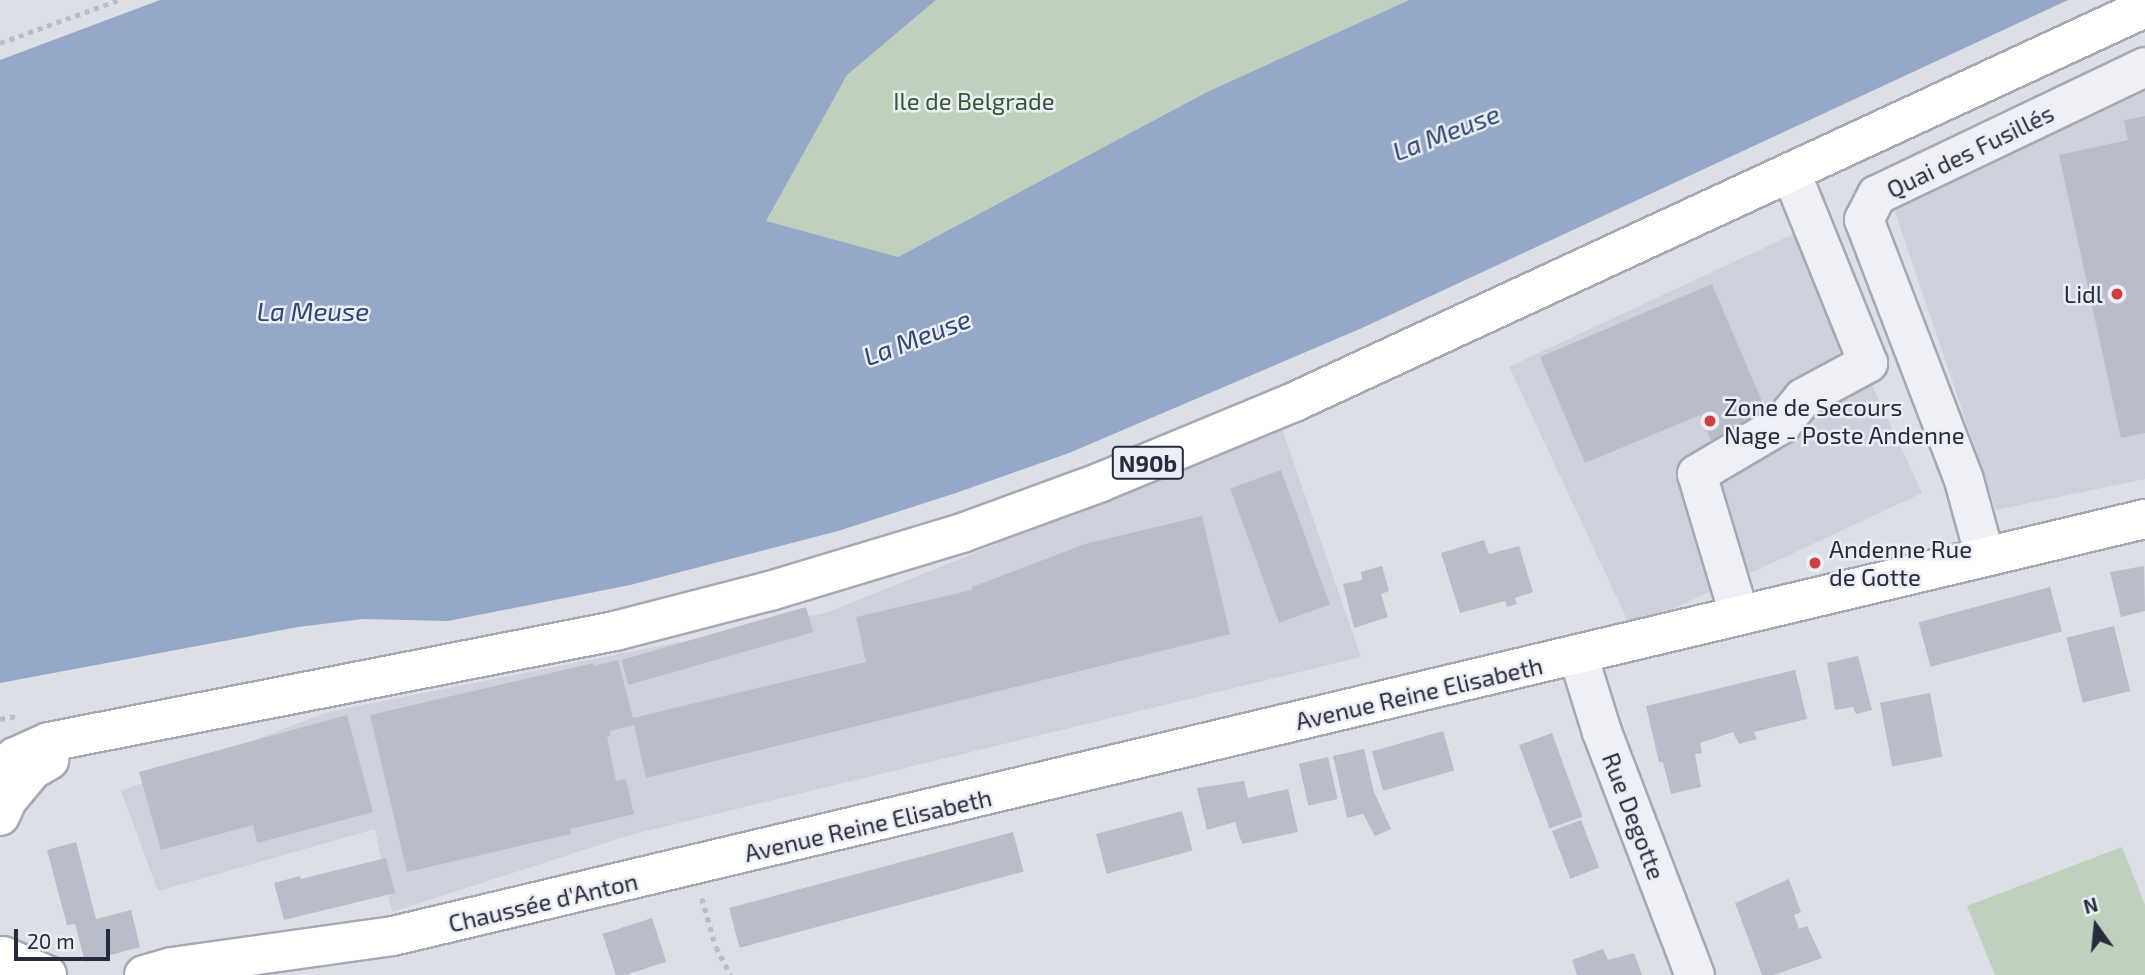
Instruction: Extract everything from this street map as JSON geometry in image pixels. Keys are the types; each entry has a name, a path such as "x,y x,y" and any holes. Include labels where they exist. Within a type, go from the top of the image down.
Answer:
{"main road":[{"name":"N90b","path":"0,770 15,757 49,742 615,631 783,588 962,533 1101,482 1293,403 2145,8"},
{"name":"Avenue Reine Elisabeth","path":"693,867 1739,614 2145,519"},
{"name":"N90b","path":"0,816 8,799 32,770 89,736"},
{"name":"Chaussée d'Anton","path":"144,975 172,967 393,936 693,867"},
{"name":"Chaussée d'Anton","path":"276,975 393,936"},
{"path":"1,952 47,975"}],"street":[{"name":"Quai des Fusillés","path":"1985,556 1964,480 1864,220 1877,195 2145,67"},
{"path":"1739,614 1697,474 1782,424 1803,398 1868,363 1791,172"},
{"name":"Rue Degotte","path":"1578,655 1602,732 1695,975"}],"path":[{"path":"0,43 119,0"},
{"path":"0,719 27,713"},
{"path":"693,867 716,947 731,975"}],"shaded area":[{"path":"2145,84 2145,479 1996,510 1893,206"},
{"name":"Zone de Secours Nage - Poste Andenne","path":"1800,231 1922,493 1631,629 1509,367"},
{"path":"1282,429 1361,657 630,835 392,912 375,829 158,891 121,791 328,712 826,613"}],"green space":[{"name":"Ile de Belgrade","path":"936,0 1409,0 1207,92 898,257 765,222 847,75"},
{"path":"2122,847 2145,905 2145,975 1995,975 1967,906"}],"water":[{"name":"La Meuse","path":"160,0 936,0 847,75 766,221 898,257 1207,92 1409,0 2068,0 1362,328 1069,453 956,493 838,531 630,585 448,621 363,619 298,627 0,683 0,60"}],"building":[{"name":"Lidl","path":"2145,116 2145,433 2121,438 2059,155 2128,140 2124,120"},
{"path":"1712,284 1769,418 1712,443 1700,415 1585,463 1540,357"},
{"path":"1281,470 1330,604 1279,623 1230,488"},
{"path":"1202,516 1230,634 646,778 634,725 610,731 610,736 607,737 616,781 626,779 634,814 570,829 571,834 407,872 370,715 594,663 594,666 618,660 633,718 866,662 856,617 972,590 972,587 1085,544"},
{"path":"1484,540 1489,554 1519,546 1533,592 1515,598 1517,604 1507,607 1505,601 1460,613 1441,553"},
{"path":"1382,566 1389,591 1381,594 1388,617 1354,628 1343,584 1362,580 1361,572"},
{"path":"2144,566 2145,611 2121,617 2110,572"},
{"path":"2050,587 2062,631 1931,667 1919,622"},
{"path":"806,607 813,632 629,685 621,660"},
{"path":"2114,626 2130,691 2083,703 2066,638"},
{"path":"1858,656 1872,710 1856,714 1853,707 1835,710 1827,663"},
{"path":"1795,670 1807,719 1754,732 1757,739 1739,744 1733,732 1700,743 1702,753 1695,754 1701,787 1671,794 1663,762 1659,762 1646,706"},
{"path":"1930,693 1942,757 1892,767 1880,703"},
{"path":"347,715 373,812 257,843 253,825 161,850 139,772"},
{"path":"1443,731 1454,770 1383,791 1372,751"},
{"path":"1552,733 1582,817 1550,829 1519,745"},
{"path":"1364,749 1374,792 1391,829 1375,836 1363,814 1347,818 1333,756"},
{"path":"1328,757 1338,799 1308,806 1299,764"},
{"path":"1244,781 1248,798 1288,789 1298,832 1242,844 1235,822 1207,830 1197,788"},
{"path":"1182,811 1193,851 1107,874 1096,834"},
{"path":"1581,820 1599,868 1570,879 1552,831"},
{"path":"1013,832 1024,872 740,948 729,908"},
{"path":"76,842 96,919 131,910 140,947 85,962 75,924 67,925 47,850"},
{"path":"386,858 395,893 284,920 274,883"},
{"path":"1789,879 1801,912 1794,915 1799,929 1807,926 1822,958 1774,975 1762,975 1735,903"},
{"path":"652,918 666,962 625,975 616,975 603,934"},
{"path":"1603,949 1608,960 1634,953 1642,975 1577,975 1572,960"}],"place":[{"name":"Lidl","path":"2117,294"},
{"name":"Zone de Secours Nage - Poste Andenne","path":"1710,421"},
{"name":"Andenne Rue de Gotte","path":"1815,563"}]}
